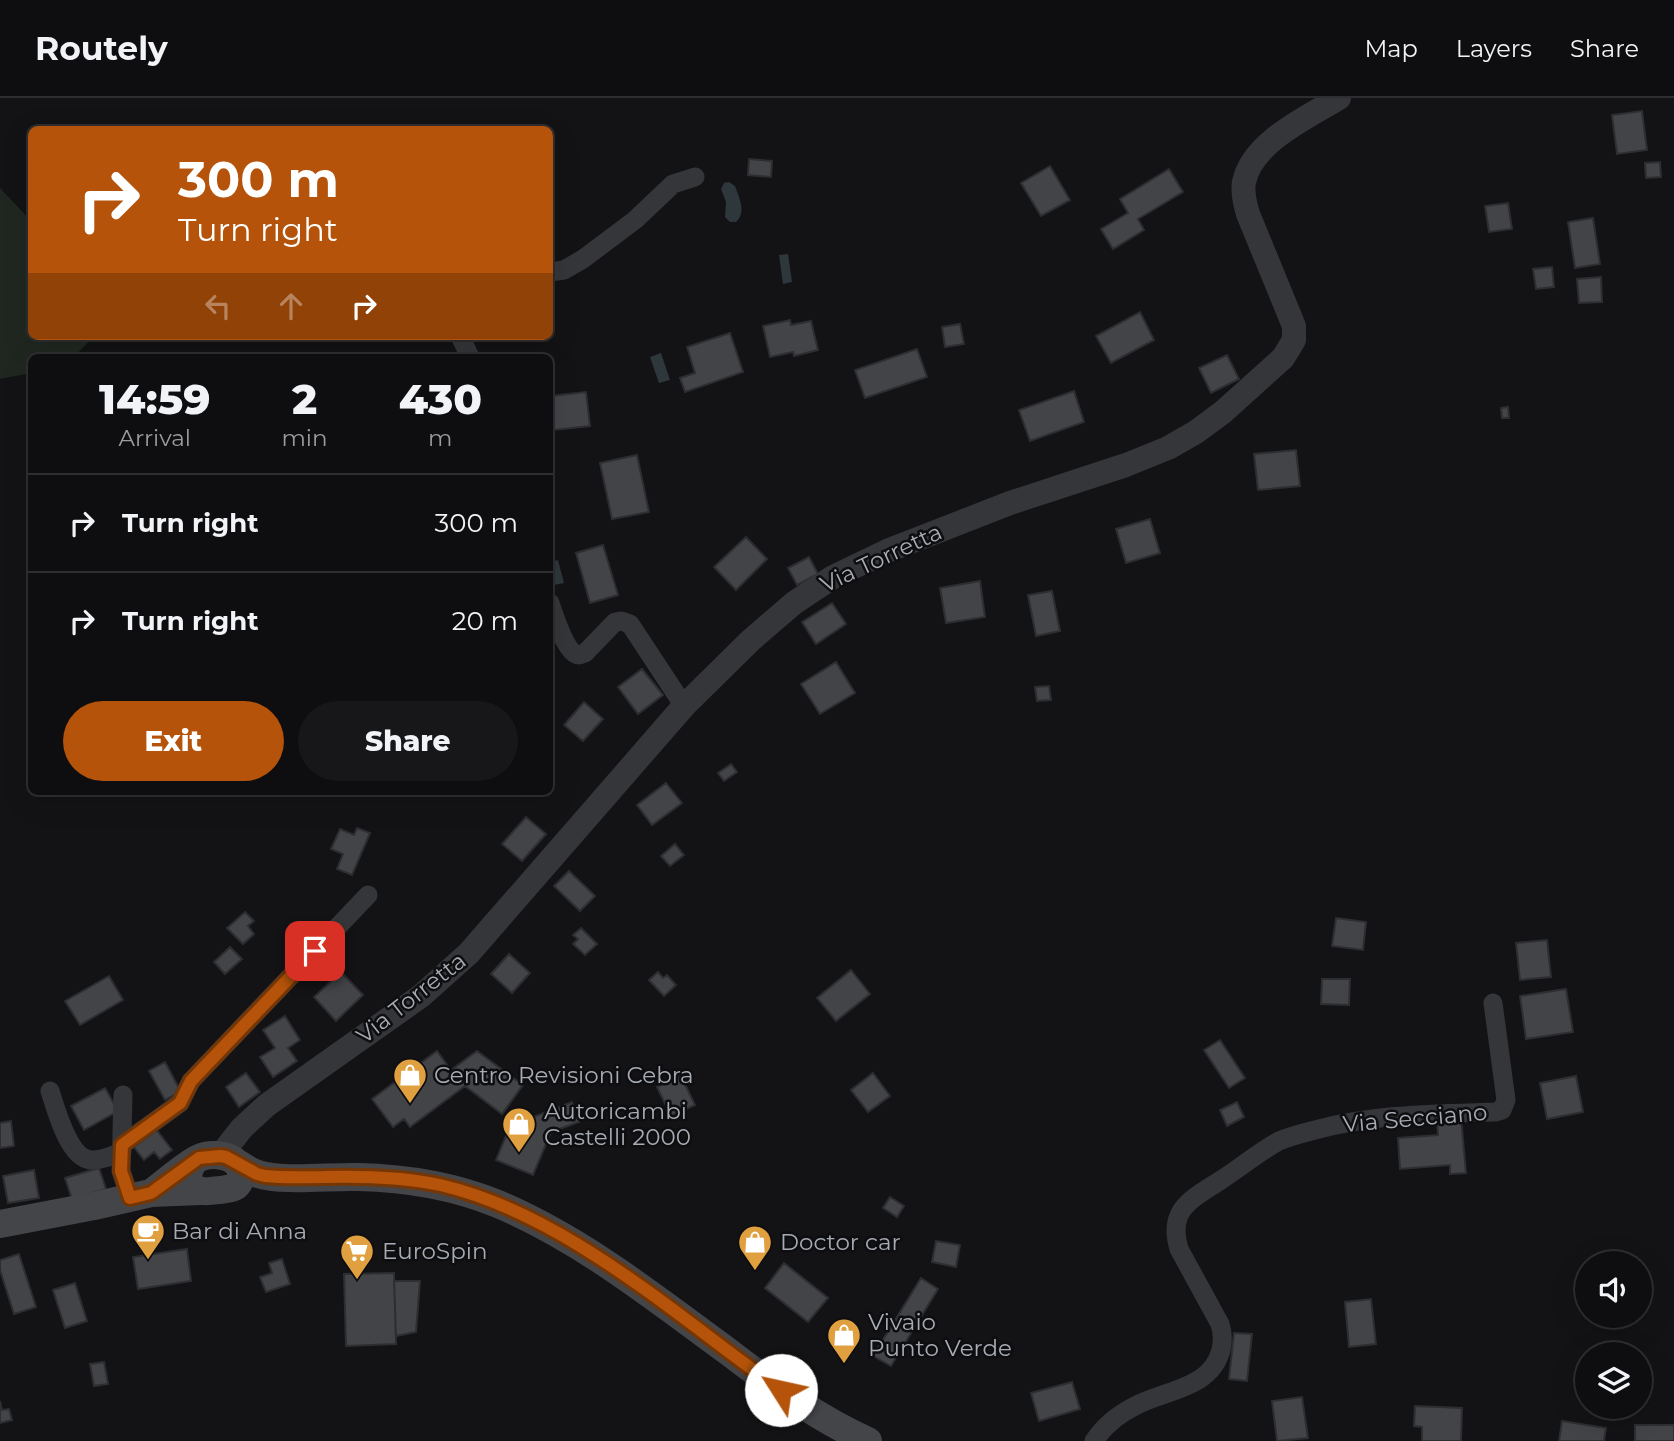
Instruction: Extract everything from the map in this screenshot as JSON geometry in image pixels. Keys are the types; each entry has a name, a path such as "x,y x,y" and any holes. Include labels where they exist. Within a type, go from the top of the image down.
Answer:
{"main road":[{"path":"201,1191 188,1179 190,1166 230,1167 276,1177 361,1177 412,1181 453,1189 503,1206 590,1252 781,1390 836,1425 869,1441"},
{"path":"0,1224 141,1196 228,1189 235,1187 230,1167"},
{"path":"141,1196 230,1167"}],"street":[{"name":"Via Torretta","path":"230,1167 248,1122 267,1105 421,996 469,953 684,706 751,640 794,603 833,577 887,551 1010,503 1126,465 1168,448 1223,412 1283,358 1294,340 1294,326 1248,214 1244,185 1250,166 1264,148 1280,134 1339,98"},
{"path":"553,272 564,270 583,259 635,220 673,184 695,177"},
{"path":"553,610 568,647 580,655 615,622 630,624 684,706"},
{"path":"50,1091 63,1131 85,1158 92,1160 122,1149 180,1103 191,1081 368,895"},
{"name":"Via Secciano","path":"1094,1441 1108,1425 1133,1407 1206,1376 1220,1354 1223,1335 1220,1324 1179,1249 1175,1235 1183,1208 1271,1146 1298,1134 1334,1124 1379,1117 1502,1110 1506,1100 1493,1003"},
{"path":"123,1095 121,1171 141,1196"}],"shaded area":[{"path":"729,182 735,186 740,200 742,209 736,222 730,222 725,217 726,202 721,189 724,183"},
{"path":"0,188 28,218 28,340 90,340 77,354 28,354 28,374 0,379"},
{"path":"788,254 792,282 783,284 779,255"},
{"path":"661,353 670,380 659,383 650,357"},
{"path":"558,560 564,583 554,585 553,561"}],"building":[{"path":"1642,111 1647,150 1617,154 1612,115"},
{"path":"749,159 772,161 771,177 748,175"},
{"path":"1660,162 1661,177 1646,178 1645,163"},
{"path":"1050,166 1070,200 1041,216 1021,183"},
{"path":"1169,169 1183,192 1138,219 1144,230 1113,249 1101,229 1128,213 1120,199"},
{"path":"1508,203 1512,229 1489,232 1485,206"},
{"path":"1593,218 1600,264 1575,268 1568,222"},
{"path":"1552,267 1554,287 1536,289 1533,269"},
{"path":"1601,277 1602,302 1579,303 1577,279"},
{"path":"1140,312 1154,340 1111,363 1096,336"},
{"path":"790,320 791,325 811,321 818,350 794,356 793,352 770,357 763,326"},
{"path":"960,324 964,344 945,347 942,327"},
{"path":"730,333 743,372 685,392 680,378 695,373 687,347"},
{"path":"917,349 927,377 865,398 855,370"},
{"path":"1227,355 1239,379 1211,393 1199,368"},
{"path":"1074,391 1084,422 1030,441 1019,410"},
{"path":"586,392 590,426 554,430 553,396"},
{"path":"1508,407 1509,418 1502,418 1501,408"},
{"path":"1296,450 1300,486 1258,490 1254,454"},
{"path":"637,455 649,512 612,519 600,463"},
{"path":"1150,519 1160,553 1126,563 1116,529"},
{"path":"746,537 767,559 736,590 714,567"},
{"path":"603,545 618,595 590,603 576,553"},
{"path":"809,557 818,574 797,585 788,568"},
{"path":"980,581 985,617 946,623 940,588"},
{"path":"1052,591 1060,631 1036,636 1028,595"},
{"path":"832,603 846,624 816,644 802,622"},
{"path":"836,662 855,693 820,714 801,684"},
{"path":"642,669 663,695 638,714 618,687"},
{"path":"1049,686 1051,700 1037,701 1035,687"},
{"path":"584,702 603,719 583,741 564,725"},
{"path":"731,764 737,772 724,781 718,773"},
{"path":"666,783 682,803 652,825 637,805"},
{"path":"526,817 546,834 522,861 502,844"},
{"path":"357,828 370,833 352,875 337,869 343,854 331,849 340,829 354,835"},
{"path":"675,844 684,855 670,866 661,856"},
{"path":"569,871 595,896 580,911 554,886"},
{"path":"245,912 254,921 248,926 254,934 243,944 227,928"},
{"path":"1336,918 1366,922 1363,950 1332,946"},
{"path":"581,928 597,944 585,955 573,944 578,939 573,935"},
{"path":"1547,940 1551,977 1520,980 1516,943"},
{"path":"230,947 242,959 225,974 214,962"},
{"path":"509,954 530,973 512,993 491,974"},
{"path":"851,970 870,994 836,1021 817,998"},
{"path":"341,972 363,995 336,1021 314,997"},
{"path":"658,972 663,978 667,975 676,985 664,996 649,980"},
{"path":"109,976 123,1000 80,1025 65,1001"},
{"path":"1322,979 1350,979 1349,1005 1321,1004"},
{"path":"1566,989 1573,1032 1526,1039 1520,996"},
{"path":"285,1016 300,1040 288,1048 297,1061 273,1077 260,1057 275,1048 263,1030"},
{"path":"1220,1040 1245,1078 1229,1088 1204,1050"},
{"path":"437,1051 451,1070 477,1051 523,1085 502,1114 465,1086 410,1127 404,1119 393,1127 372,1099"},
{"path":"165,1062 181,1092 165,1100 149,1071"},
{"path":"246,1073 260,1092 239,1107 226,1087"},
{"path":"873,1073 890,1096 868,1112 851,1090"},
{"path":"681,1076 695,1105 671,1116 657,1087"},
{"path":"1576,1076 1583,1112 1547,1119 1540,1083"},
{"path":"105,1088 118,1111 84,1130 71,1106"},
{"path":"572,1102 579,1122 551,1132 533,1175 496,1160 510,1126"},
{"path":"1237,1102 1244,1117 1227,1126 1220,1110"},
{"path":"1461,1117 1466,1173 1450,1174 1450,1165 1400,1169 1398,1138 1438,1135 1437,1119"},
{"path":"11,1121 14,1146 0,1148 0,1123"},
{"path":"156,1129 172,1150 160,1159 154,1152 144,1160 133,1146"},
{"path":"99,1168 106,1189 72,1199 65,1178"},
{"path":"34,1170 39,1198 8,1203 3,1176"},
{"path":"890,1197 904,1206 897,1217 883,1208"},
{"path":"936,1241 960,1245 956,1267 932,1262"},
{"path":"187,1249 191,1281 138,1289 133,1257"},
{"path":"19,1254 36,1307 14,1314 0,1270 0,1260"},
{"path":"282,1259 290,1284 266,1292 260,1277 272,1273 269,1263"},
{"path":"784,1263 828,1298 808,1322 765,1288"},
{"path":"394,1273 396,1344 346,1346 344,1274"},
{"path":"921,1278 938,1289 891,1366 873,1356"},
{"path":"394,1281 420,1281 416,1332 396,1336"},
{"path":"75,1283 87,1321 65,1328 53,1290"},
{"path":"1371,1299 1376,1344 1349,1347 1345,1302"},
{"path":"1234,1333 1252,1334 1247,1381 1229,1379"},
{"path":"104,1362 108,1384 94,1386 90,1364"},
{"path":"1072,1382 1080,1409 1039,1421 1031,1393"},
{"path":"1302,1397 1308,1438 1277,1441 1272,1401"},
{"path":"0,1401 2,1410 9,1409 12,1420 0,1423"},
{"path":"1415,1406 1462,1408 1461,1441 1422,1441 1422,1427 1414,1426"},
{"path":"1562,1421 1606,1428 1604,1441 1559,1441"},
{"path":"1635,1425 1674,1425 1674,1441 1635,1441"}],"place":[{"name":"Centro Revisioni Cebra","path":"410,1105"},
{"name":"Autoricambi Castelli 2000","path":"519,1154"},
{"name":"Bar di Anna","path":"148,1261"},
{"name":"Doctor car","path":"755,1272"},
{"name":"EuroSpin","path":"357,1281"},
{"name":"Vivaio Punto Verde","path":"844,1365"}],"route":[{"path":"315,951 191,1081 180,1103 122,1145 121,1171 130,1198 151,1193 199,1158 220,1156 231,1158 265,1176 377,1178 428,1183 453,1189 527,1217 579,1245 781,1390"}]}
